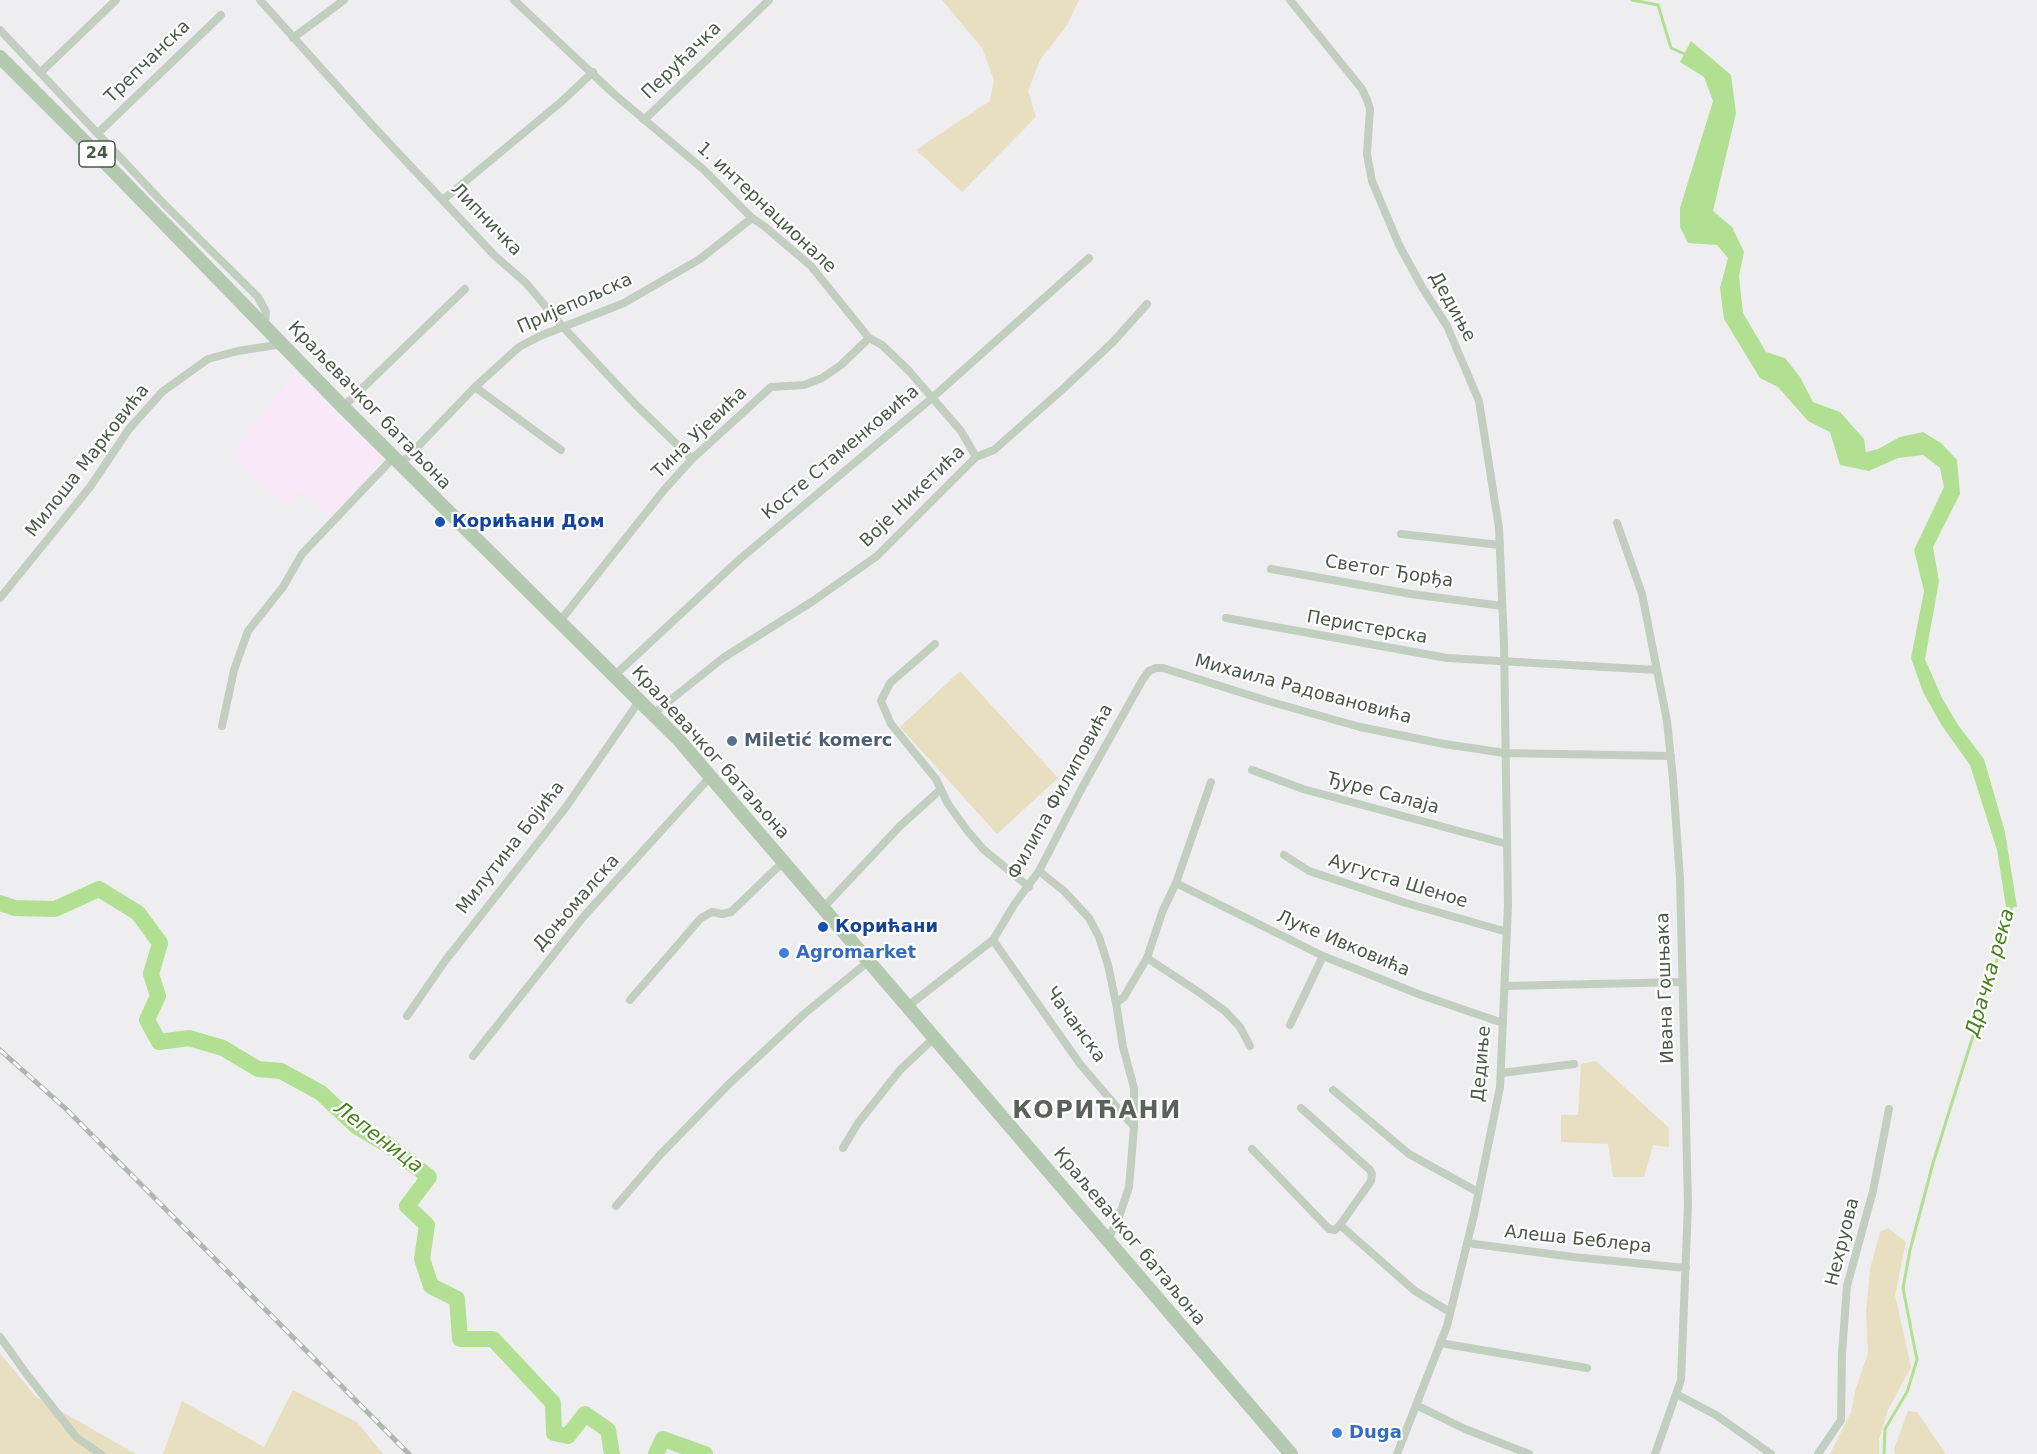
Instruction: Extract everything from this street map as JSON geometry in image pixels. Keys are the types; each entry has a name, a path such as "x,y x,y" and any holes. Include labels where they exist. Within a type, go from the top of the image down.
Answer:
{"main road":[{"name":"Краљевачког батаљона","path":"0,57 343,407 653,714 935,1037 1291,1454"}],"street":[{"path":"40,73 116,0"},
{"name":"Липничка","path":"260,0 495,256 526,283 562,326 635,404 692,459"},
{"path":"293,38 344,0"},
{"name":"1. интернационале","path":"514,0 644,120 704,170 752,218 765,225 811,266 869,338 882,345 909,371 961,431 976,457"},
{"name":"Перућачка","path":"644,120 769,0"},
{"name":"Дедиње","path":"1290,0 1362,89 1367,100 1370,109 1367,154 1376,192 1410,266 1448,326 1479,402 1499,528 1507,844 1507,932 1501,1073 1467,1244 1450,1312 1397,1454"},
{"name":"Трепчанска","path":"98,133 221,15"},
{"path":"0,30 165,205 258,297 266,312 265,325"},
{"path":"444,199 561,102 592,72"},
{"name":"Пријепољска","path":"222,726 234,670 248,631 283,587 302,554 397,461 519,347 562,326 624,303 700,259 752,218"},
{"name":"Косте Стаменковића","path":"615,675 741,558 932,398 1089,258"},
{"path":"343,407 465,289"},
{"name":"Воје Никетића","path":"653,714 723,658 813,601 877,556 976,457 994,450 1009,438 1113,342 1148,304"},
{"name":"Тина Ујевића","path":"560,621 664,490 692,459 771,387 804,385 822,378 841,365 869,338"},
{"name":"Милоша Марковића","path":"0,598 90,487 129,429 162,392 208,359 238,351 283,344"},
{"path":"475,387 561,450"},
{"name":"Ивана Гошњака","path":"1617,523 1642,594 1657,670 1671,756 1680,879 1688,1204 1682,1380 1655,1454"},
{"path":"1401,534 1500,545"},
{"name":"Светог Ђорђа","path":"1271,569 1411,594 1502,606"},
{"name":"Перистерска","path":"1226,618 1447,658 1504,663"},
{"path":"935,644 890,683 881,700 891,724 936,779 940,790 966,829 983,849 1029,887"},
{"path":"1504,663 1516,660 1657,670"},
{"name":"Михаила Радовановића","path":"1163,668 1360,727 1444,744 1505,753 1671,756"},
{"name":"Филипа Филиповића","path":"908,1006 993,940 1014,905 1039,872 1066,818 1143,679 1149,671 1163,668"},
{"name":"Милутина Бојића","path":"407,1016 445,961 566,807 640,700"},
{"name":"Ђуре Салаја","path":"1252,770 1303,789 1507,844"},
{"name":"Доњомалска","path":"473,1056 584,916 710,777"},
{"path":"1116,1003 1124,997 1147,958 1211,782"},
{"path":"823,908 900,826 940,790"},
{"name":"Аугуста Шеное","path":"1284,855 1309,871 1406,903 1507,932"},
{"name":"Краљевачког батаљона","path":"630,1000 706,914 731,912 783,862"},
{"path":"1039,872 1065,891 1089,918 1099,937 1108,965 1123,1047 1134,1088 1134,1126 1129,1187 1108,1240"},
{"name":"Луке Ивковића","path":"1176,883 1323,956 1421,995 1503,1023"},
{"name":"Чачанска","path":"993,940 1080,1064 1134,1126"},
{"path":"1290,1025 1323,956"},
{"path":"1147,958 1224,1011 1240,1028 1250,1046"},
{"path":"616,1206 659,1156 729,1084 804,1014 869,961"},
{"path":"1505,986 1682,982"},
{"path":"843,1148 858,1123 900,1070 935,1037"},
{"path":"1501,1073 1574,1064"},
{"path":"1333,1090 1409,1154 1478,1192"},
{"path":"1252,1149 1329,1229 1335,1230 1371,1181 1372,1174 1301,1108"},
{"name":"Нехруова","path":"1818,1454 1841,1420 1846,1286 1873,1191 1889,1110"},
{"path":"1340,1225 1415,1291 1450,1312"},
{"name":"Алеша Беблера","path":"1467,1244 1686,1268"},
{"path":"0,1337 77,1438 101,1454"},
{"path":"1440,1343 1587,1368"},
{"path":"1677,1394 1716,1415 1771,1454"},
{"path":"1416,1405 1465,1430 1530,1454"}],"shaded area":[{"path":"942,0 1079,0 1067,25 1040,60 1028,91 1036,117 962,192 916,150 990,101 994,80 982,48"},
{"path":"1691,41 1731,75 1736,113 1713,211 1732,227 1744,252 1739,276 1743,313 1766,352 1785,358 1800,377 1813,402 1840,412 1864,439 1866,452 1878,449 1900,437 1923,432 1941,443 1957,460 1960,494 1933,547 1939,581 1925,659 1942,698 1958,725 1984,759 2005,832 2017,907 2006,907 1997,850 1970,765 1942,726 1923,692 1911,658 1924,591 1914,550 1944,487 1940,468 1923,455 1898,458 1869,471 1840,465 1830,432 1808,421 1778,387 1760,378 1724,319 1720,288 1728,258 1717,245 1688,243 1680,227 1680,208 1713,101 1704,77 1680,62"},
{"path":"296,371 384,458 330,517 301,489 285,506 231,453"},
{"path":"960,671 1058,778 997,834 900,727"},
{"path":"1596,1061 1669,1128 1669,1147 1653,1145 1644,1177 1613,1177 1608,1144 1561,1142 1561,1115 1578,1115 1581,1064"},
{"path":"1888,1228 1906,1242 1895,1295 1911,1367 1888,1410 1879,1439 1879,1454 1830,1454 1851,1412 1856,1388 1868,1353 1866,1312 1870,1269 1880,1232"},
{"path":"0,1353 36,1397 136,1454 0,1454"},
{"path":"293,1390 357,1422 383,1454 163,1454 182,1401 264,1447"},
{"path":"1908,1411 1917,1412 1946,1454 1895,1454 1894,1449"}],"waterway":[{"name":"Драчка река","path":"1632,0 1658,5 1671,48 1687,55"},
{"name":"Лепеница","path":"0,903 15,908 55,909 99,889 138,913 160,943 151,974 158,996 147,1020 159,1042 189,1038 223,1048 258,1069 281,1071 321,1093 356,1126 388,1145 429,1177 407,1206 427,1225 422,1259 431,1286 457,1299 460,1339 493,1339 553,1403 554,1433 568,1436 585,1414 608,1430 612,1454"},
{"name":"Драчка река","path":"1884,1454 1885,1429 1907,1392 1917,1360 1903,1288 1910,1250 1933,1163 2012,905"},
{"name":"Лепеница","path":"656,1454 663,1439 705,1454"}],"railway":[{"path":"0,1050 66,1109 409,1454"}],"place":[{"name":"Корићани Дом","path":"440,522"},
{"name":"Miletić komerc","path":"732,741"},
{"name":"Корићани","path":"823,927"},
{"name":"Agromarket","path":"784,953"},
{"name":"Duga","path":"1337,1433"}],"district":[{"name":"КОРИЋАНИ","path":"1097,1112"}]}
